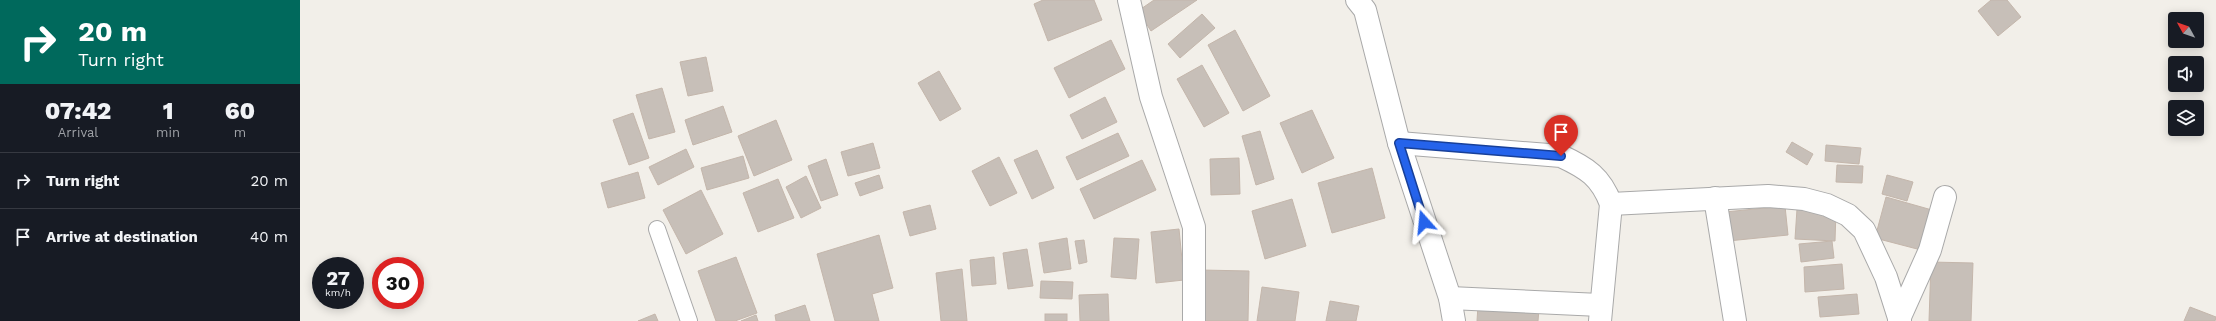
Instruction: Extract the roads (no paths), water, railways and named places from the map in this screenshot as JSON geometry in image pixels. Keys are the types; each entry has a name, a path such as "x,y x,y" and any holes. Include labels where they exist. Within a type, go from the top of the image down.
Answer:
{"street":[{"path":"1129,0 1151,97 1194,227 1194,321"},
{"path":"1357,0 1366,10 1399,143 1450,298 1454,321"},
{"path":"1399,143 1561,156 1594,175 1605,187 1611,204 1600,313 1450,298"},
{"path":"1611,204 1768,196 1804,199 1826,205 1848,215 1864,230 1886,277 1899,320"},
{"path":"1899,320 1930,250 1945,197"},
{"path":"1715,198 1735,321"}],"lane":[{"path":"657,230 689,321"}]}
